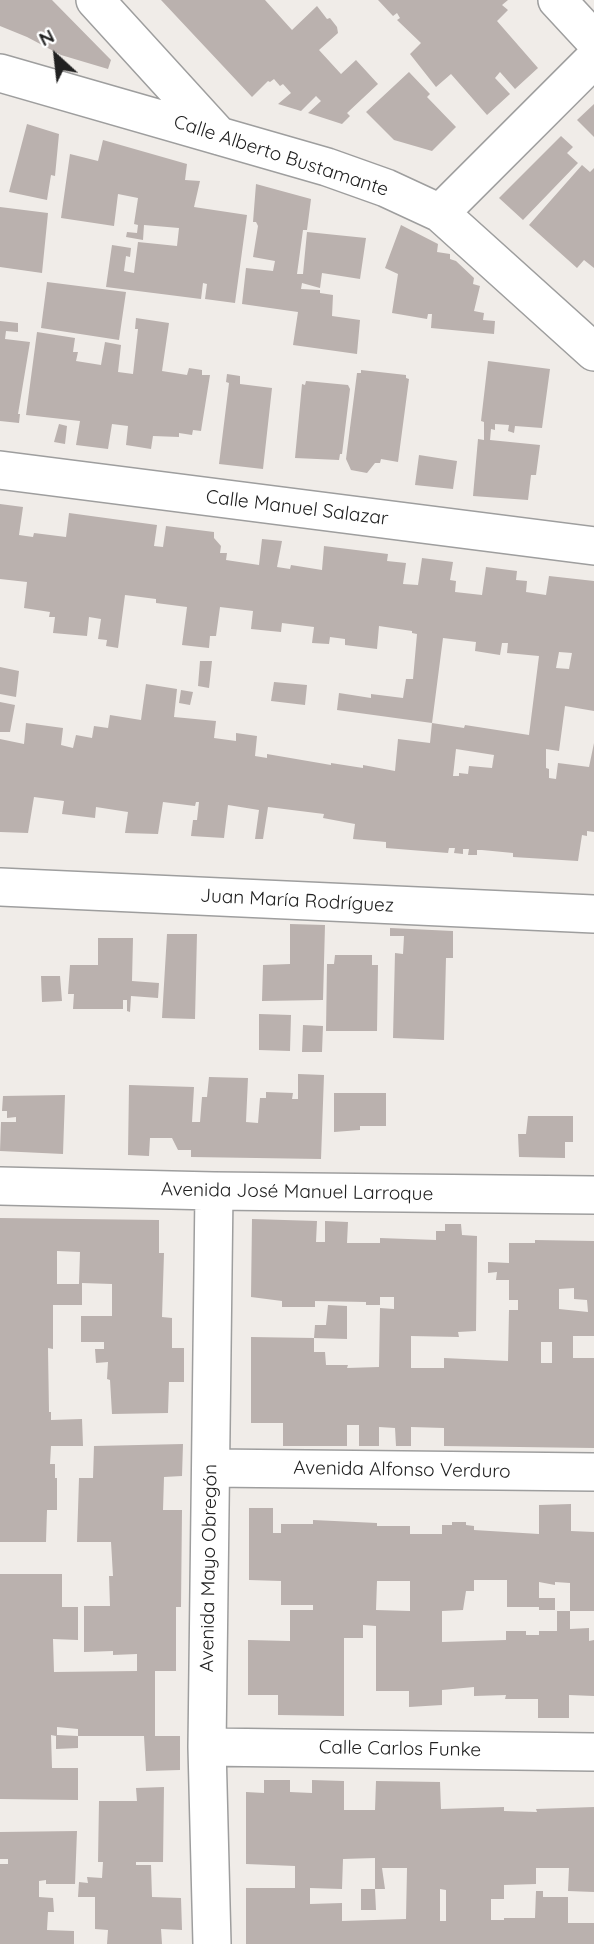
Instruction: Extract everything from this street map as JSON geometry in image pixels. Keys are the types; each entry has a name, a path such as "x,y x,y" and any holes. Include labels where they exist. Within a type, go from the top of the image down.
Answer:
{"street":[{"path":"95,0 219,136"},
{"path":"557,0 594,40"},
{"path":"440,213 594,59"},
{"name":"Calle Alberto Bustamante","path":"0,72 327,167 386,188 440,213 594,352"},
{"name":"Calle Manuel Salazar","path":"0,470 594,546"},
{"name":"Juan María Rodríguez","path":"0,887 594,914"},
{"name":"Avenida José Manuel Larroque","path":"0,1186 594,1195"},
{"name":"Avenida Mayo Obregón","path":"212,1944 207,1747 214,1191"},
{"name":"Avenida Alfonso Verduro","path":"211,1468 594,1472"},
{"name":"Calle Carlos Funke","path":"207,1747 594,1752"}],"building":[{"path":"0,0 52,0 111,60 108,69 61,55 0,26"},
{"path":"161,0 265,0 292,30 317,6 337,27 338,33 319,50 341,74 356,60 378,84 347,113 350,116 342,124 308,113 321,101 316,96 301,111 278,104 291,93 274,79 268,81 252,97"},
{"path":"378,0 508,0 502,5 508,10 497,21 538,68 515,89 500,72 495,78 510,94 487,115 451,74 436,87 410,54 421,43 397,20 400,18 397,13 393,16"},
{"path":"409,72 430,94 427,97 456,127 432,151 394,140 366,112"},
{"path":"594,104 594,137 577,120"},
{"path":"27,124 59,134 55,176 51,175 47,200 9,192"},
{"path":"561,136 573,147 567,153 578,163 523,220 499,198"},
{"path":"103,140 187,164 185,180 200,181 194,207 247,215 235,303 205,299 207,284 203,283 201,299 106,287 112,245 131,248 130,257 126,256 124,271 134,273 138,242 177,246 179,228 144,225 143,240 126,237 127,232 137,233 138,225 134,224 138,198 118,194 114,226 61,218 70,154 98,161"},
{"path":"582,165 590,172 594,168 594,268 584,260 577,268 529,225"},
{"path":"256,184 311,199 307,230 303,230 297,274 303,274 307,232 366,238 360,279 322,273 320,288 302,283 301,289 320,290 320,293 333,295 332,316 360,320 357,354 293,345 298,312 242,304 246,268 273,271 275,261 253,257 258,226 253,222"},
{"path":"0,207 48,213 42,273 0,267"},
{"path":"401,225 438,244 437,252 450,254 450,259 456,261 474,278 473,284 480,286 474,311 484,313 483,320 495,321 494,334 431,328 432,314 428,314 427,319 392,313 398,274 385,268"},
{"path":"47,282 126,292 119,340 41,328"},
{"path":"136,318 169,323 162,371 187,375 189,368 202,370 202,375 210,375 201,431 193,430 192,435 179,433 179,437 153,436 151,449 126,445 128,426 112,424 108,449 76,445 80,421 26,415 37,332 75,338 73,352 78,352 76,361 101,365 105,342 121,345 118,372 133,374 138,329 135,329"},
{"path":"0,321 18,323 18,332 6,331 5,339 30,342 18,414 19,423 0,421"},
{"path":"488,361 550,369 542,428 515,426 514,433 508,431 509,425 495,424 495,430 491,429 490,440 540,445 536,475 531,475 528,500 473,496 478,439 484,440 484,422 481,421"},
{"path":"361,370 406,375 409,379 398,462 381,459 380,463 375,463 367,473 351,470 346,459 357,373 361,373"},
{"path":"227,374 240,376 240,384 272,388 263,469 219,464 229,383 226,382"},
{"path":"306,381 348,385 350,389 339,460 295,458 302,384 305,385"},
{"path":"59,424 67,426 65,444 54,442"},
{"path":"419,455 457,461 453,489 415,485"},
{"path":"0,504 23,507 19,535 33,537 34,533 66,537 69,513 157,525 154,546 163,547 166,526 214,532 214,538 221,546 220,553 227,553 226,560 259,565 262,539 282,541 277,567 290,569 291,565 322,570 324,546 388,554 387,561 406,563 403,584 418,585 422,558 453,562 450,580 456,581 455,592 482,595 486,567 517,571 516,580 527,581 526,592 546,595 549,576 594,581 594,711 565,706 559,751 546,749 546,768 549,769 549,778 556,779 558,763 589,767 594,743 594,832 587,831 587,836 582,835 578,861 513,857 513,853 482,850 477,850 477,855 468,855 469,849 463,849 463,854 454,853 455,848 449,848 448,853 386,848 386,842 353,839 355,824 323,818 324,814 268,807 263,839 255,839 259,810 228,805 224,838 191,836 193,820 197,820 199,802 196,802 195,806 163,802 158,834 125,833 128,812 96,807 95,818 62,814 64,801 34,797 28,833 0,832 0,739 24,744 26,723 63,728 61,745 73,748 76,735 92,738 94,726 108,728 110,715 141,720 146,684 177,689 174,717 216,721 214,738 236,741 236,733 257,736 255,756 267,758 267,754 331,765 363,768 363,765 395,771 398,739 430,743 432,723 337,710 339,693 371,698 371,694 403,698 406,679 413,679 417,634 412,631 379,626 377,649 345,645 345,639 330,637 329,644 312,643 314,627 282,623 281,632 251,629 253,611 220,607 216,636 210,636 209,648 182,645 187,607 125,595 118,648 106,646 107,640 98,639 101,619 89,617 87,636 53,633 55,617 49,617 50,612 24,608 27,582 0,579","holes":["443,638 476,642 475,651 500,655 502,643 508,643 507,653 539,656 529,735 432,723","559,652 572,653 569,669 556,668","456,749 494,755 492,768 469,766 468,774 459,773 459,776 453,776"]},
{"path":"200,661 212,661 209,688 198,686"},
{"path":"0,667 19,671 16,697 0,694"},
{"path":"274,682 307,685 305,705 271,701"},
{"path":"181,690 193,692 190,705 179,703"},
{"path":"0,702 15,705 10,732 0,732"},
{"path":"290,924 325,925 323,1000 262,1001 263,965 290,964"},
{"path":"390,928 453,931 453,958 446,958 444,1040 393,1038 395,953 403,954 404,936 390,936"},
{"path":"167,934 197,934 195,1019 162,1018"},
{"path":"98,938 133,938 132,981 159,983 158,998 131,996 130,1012 127,1011 127,1000 123,1000 123,1009 73,1009 74,994 68,994 70,965 98,965"},
{"path":"335,955 372,955 372,965 378,965 377,1031 326,1031 327,964 334,964"},
{"path":"41,976 60,976 62,1001 42,1002"},
{"path":"259,1014 291,1015 290,1051 259,1050"},
{"path":"303,1025 323,1026 322,1052 302,1052"},
{"path":"298,1074 324,1075 321,1159 191,1157 191,1150 178,1150 172,1138 150,1138 149,1156 128,1155 129,1085 194,1087 192,1122 200,1122 202,1097 207,1097 209,1077 248,1078 246,1122 258,1123 260,1098 266,1098 266,1092 293,1093 292,1099 298,1099"},
{"path":"334,1093 386,1093 386,1126 360,1126 360,1130 334,1132"},
{"path":"65,1095 63,1154 0,1151 1,1122 16,1122 16,1117 7,1118 7,1111 2,1111 3,1096"},
{"path":"528,1116 573,1116 573,1142 565,1142 565,1158 519,1157 518,1134 526,1134"},
{"path":"0,1218 159,1220 159,1253 164,1253 162,1317 172,1318 172,1348 184,1348 184,1382 169,1382 168,1413 112,1414 110,1380 107,1379 108,1362 96,1363 95,1349 104,1349 104,1342 81,1342 81,1316 112,1316 112,1284 82,1283 82,1305 53,1305 53,1349 48,1348 49,1412 51,1420 82,1419 83,1446 51,1446 50,1464 55,1464 57,1478 57,1510 47,1510 46,1542 0,1542","holes":["57,1251 80,1252 79,1284 57,1284"]},
{"path":"252,1219 317,1221 316,1242 325,1242 325,1221 348,1222 347,1243 380,1243 380,1238 436,1240 436,1231 445,1231 445,1224 461,1224 462,1235 477,1236 476,1331 458,1332 459,1337 411,1336 411,1368 444,1368 444,1358 508,1361 509,1310 518,1310 518,1300 509,1300 509,1280 496,1280 497,1272 488,1273 488,1262 509,1263 509,1243 535,1243 535,1240 594,1241 594,1336 573,1336 573,1358 594,1358 594,1448 444,1446 444,1428 411,1427 411,1446 396,1446 395,1428 379,1427 379,1446 359,1446 359,1425 347,1425 347,1446 283,1446 283,1423 251,1423 251,1337 314,1338 314,1352 325,1352 326,1365 348,1365 347,1368 379,1367 380,1308 394,1309 394,1297 380,1297 380,1305 366,1305 366,1302 315,1301 315,1307 282,1307 282,1301 251,1297","holes":["574,1288 574,1299 587,1300 588,1312 559,1309 559,1289","541,1342 552,1342 552,1363 541,1363"]},
{"path":"328,1305 347,1306 347,1339 314,1338 315,1325 326,1325"},
{"path":"183,1444 182,1476 164,1477 163,1510 182,1510 181,1607 176,1607 176,1671 155,1671 155,1736 180,1736 180,1770 146,1771 144,1736 78,1736 78,1748 56,1749 56,1736 51,1735 52,1768 78,1768 78,1800 0,1799 0,1574 62,1574 62,1607 78,1607 78,1640 53,1639 54,1672 137,1671 137,1654 84,1652 84,1606 110,1606 109,1576 113,1576 111,1542 77,1542 79,1478 93,1478 94,1446","holes":["57,1727 78,1729 78,1736 57,1735"]},
{"path":"571,1504 571,1531 594,1532 594,1611 570,1611 570,1629 589,1628 589,1641 594,1640 594,1696 569,1695 569,1718 538,1718 538,1699 505,1699 506,1695 474,1696 474,1687 442,1690 442,1705 409,1707 409,1691 376,1691 376,1626 363,1625 363,1638 344,1638 344,1716 278,1715 278,1695 248,1695 248,1640 290,1641 290,1610 313,1610 313,1605 281,1605 281,1581 249,1580 249,1508 273,1508 273,1533 281,1533 281,1524 313,1524 313,1520 410,1526 410,1534 442,1534 442,1525 466,1522 466,1525 474,1526 474,1530 539,1534 539,1505","holes":["474,1580 507,1580 507,1607 539,1607 539,1610 555,1610 555,1598 539,1598 539,1582 555,1585 555,1582 570,1583 570,1611 557,1611 557,1631 539,1631 539,1635 526,1635 526,1631 506,1631 506,1640 442,1642 442,1611 463,1610 466,1591 474,1591","377,1581 410,1581 410,1611 376,1610"]},
{"path":"264,1780 290,1780 290,1792 312,1793 312,1780 344,1781 344,1810 375,1810 376,1781 440,1782 441,1809 504,1807 504,1811 537,1812 536,1809 594,1807 594,1892 568,1891 569,1868 536,1868 536,1884 504,1885 504,1899 491,1899 491,1920 535,1918 536,1891 543,1891 543,1897 568,1897 568,1923 594,1923 594,1944 246,1944 246,1888 295,1888 295,1866 246,1864 246,1792 264,1793","holes":["375,1858 375,1889 385,1889 382,1868 407,1868 406,1919 342,1921 342,1903 310,1904 310,1888 342,1889 343,1859","440,1889 446,1890 446,1921 440,1921"]},
{"path":"164,1787 163,1862 136,1862 136,1865 151,1865 152,1897 181,1898 182,1930 161,1929 162,1944 107,1944 108,1930 95,1929 95,1897 78,1897 79,1882 88,1883 87,1877 102,1878 103,1862 98,1862 99,1801 137,1801 136,1788"},
{"path":"77,1831 75,1884 46,1884 46,1880 39,1881 39,1897 53,1898 54,1912 48,1912 47,1930 74,1931 74,1944 0,1944 0,1864 8,1864 8,1859 0,1859 0,1832"},
{"path":"361,1889 375,1889 376,1910 361,1910"}]}
